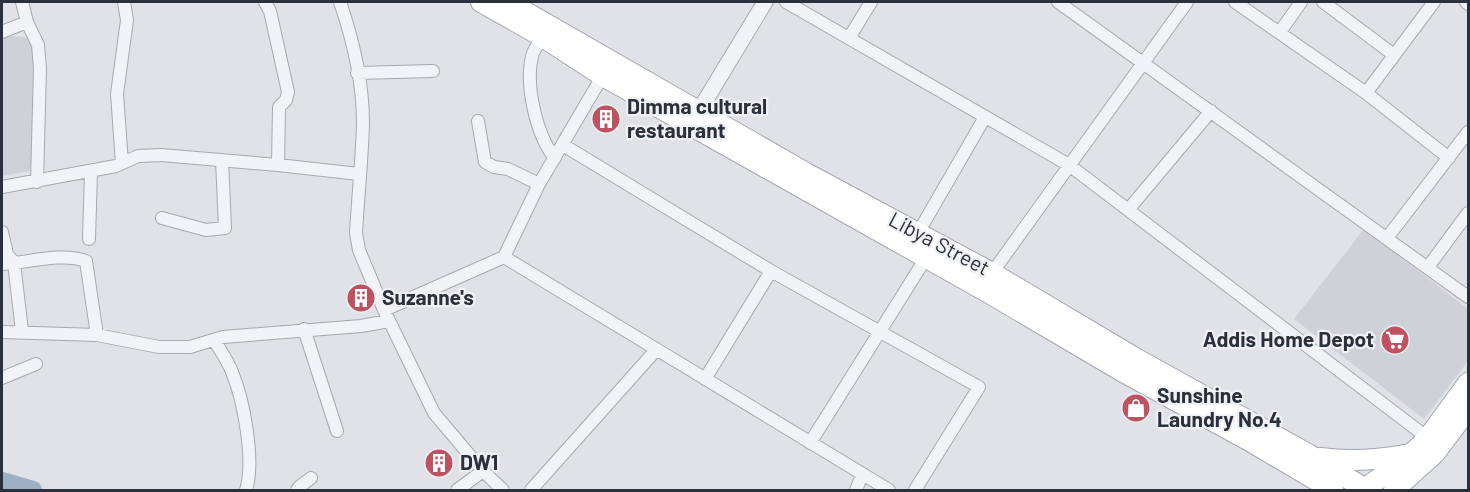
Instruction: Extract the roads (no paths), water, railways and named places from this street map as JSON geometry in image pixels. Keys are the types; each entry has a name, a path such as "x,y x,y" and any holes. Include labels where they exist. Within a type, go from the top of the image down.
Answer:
{"main road":[{"name":"Libya Street","path":"481,2 543,37 699,111 806,173 918,233 930,250 992,273 1137,359 1314,458 1365,490"},
{"name":"Libya Street","path":"508,2 607,69 930,250 1125,373 1296,467 1333,490"},
{"path":"1394,490 1468,383"},
{"path":"1365,490 1416,460 1435,453 1468,410"},
{"path":"1314,458 1346,461 1389,458 1416,460"},
{"path":"1415,490 1416,460"},
{"path":"1296,467 1304,490"}],"street":[{"path":"22,2 27,22 38,45 40,68 37,182"},
{"path":"122,163 117,94 127,20 124,2"},
{"path":"265,2 270,11 288,92 286,100 279,107 278,165"},
{"path":"340,2 350,30 363,122 356,233 359,250 386,315 434,413 483,471 503,490"},
{"path":"699,111 765,2"},
{"path":"786,2 1069,165 1428,438"},
{"path":"849,38 871,2"},
{"path":"1058,2 1468,297"},
{"path":"992,273 1187,2"},
{"path":"1236,2 1366,93 1449,158"},
{"path":"1280,32 1301,2"},
{"path":"1323,2 1394,55"},
{"path":"1366,93 1434,2"},
{"path":"2,32 27,22"},
{"path":"543,37 534,52 530,82 531,95 545,144 555,158"},
{"path":"2,332 97,334 159,347 190,347 224,337 362,326 504,257 539,184 607,69"},
{"path":"357,73 432,71"},
{"path":"1128,210 1211,111"},
{"path":"918,233 985,117"},
{"path":"478,121 485,162 494,167 508,169 539,184"},
{"path":"1387,238 1468,132"},
{"path":"563,146 771,271 979,387 915,490"},
{"path":"2,187 91,171 122,163 138,156 161,155 359,174"},
{"path":"162,218 206,230 225,228 222,160"},
{"path":"89,239 91,171"},
{"path":"1428,267 1468,213"},
{"path":"2,232 22,331"},
{"path":"810,443 930,250"},
{"path":"504,257 889,490"},
{"path":"8,264 76,258 86,261 97,334"},
{"path":"705,380 771,271"},
{"path":"304,329 337,431"},
{"path":"214,340 232,372 248,435 249,483 246,490"},
{"path":"531,490 656,350"},
{"path":"2,378 36,364"},
{"path":"457,490 483,471"},
{"path":"856,490 862,475"},
{"path":"297,490 311,478"}],"waterway":[{"path":"2,481 33,490"}],"place":[{"name":"Dimma cultural restaurant","path":"606,119"},
{"name":"Suzanne's","path":"361,298"},
{"name":"Addis Home Depot","path":"1395,340"},
{"name":"Sunshine Laundry No.4","path":"1136,408"},
{"name":"DW1","path":"439,463"}]}
